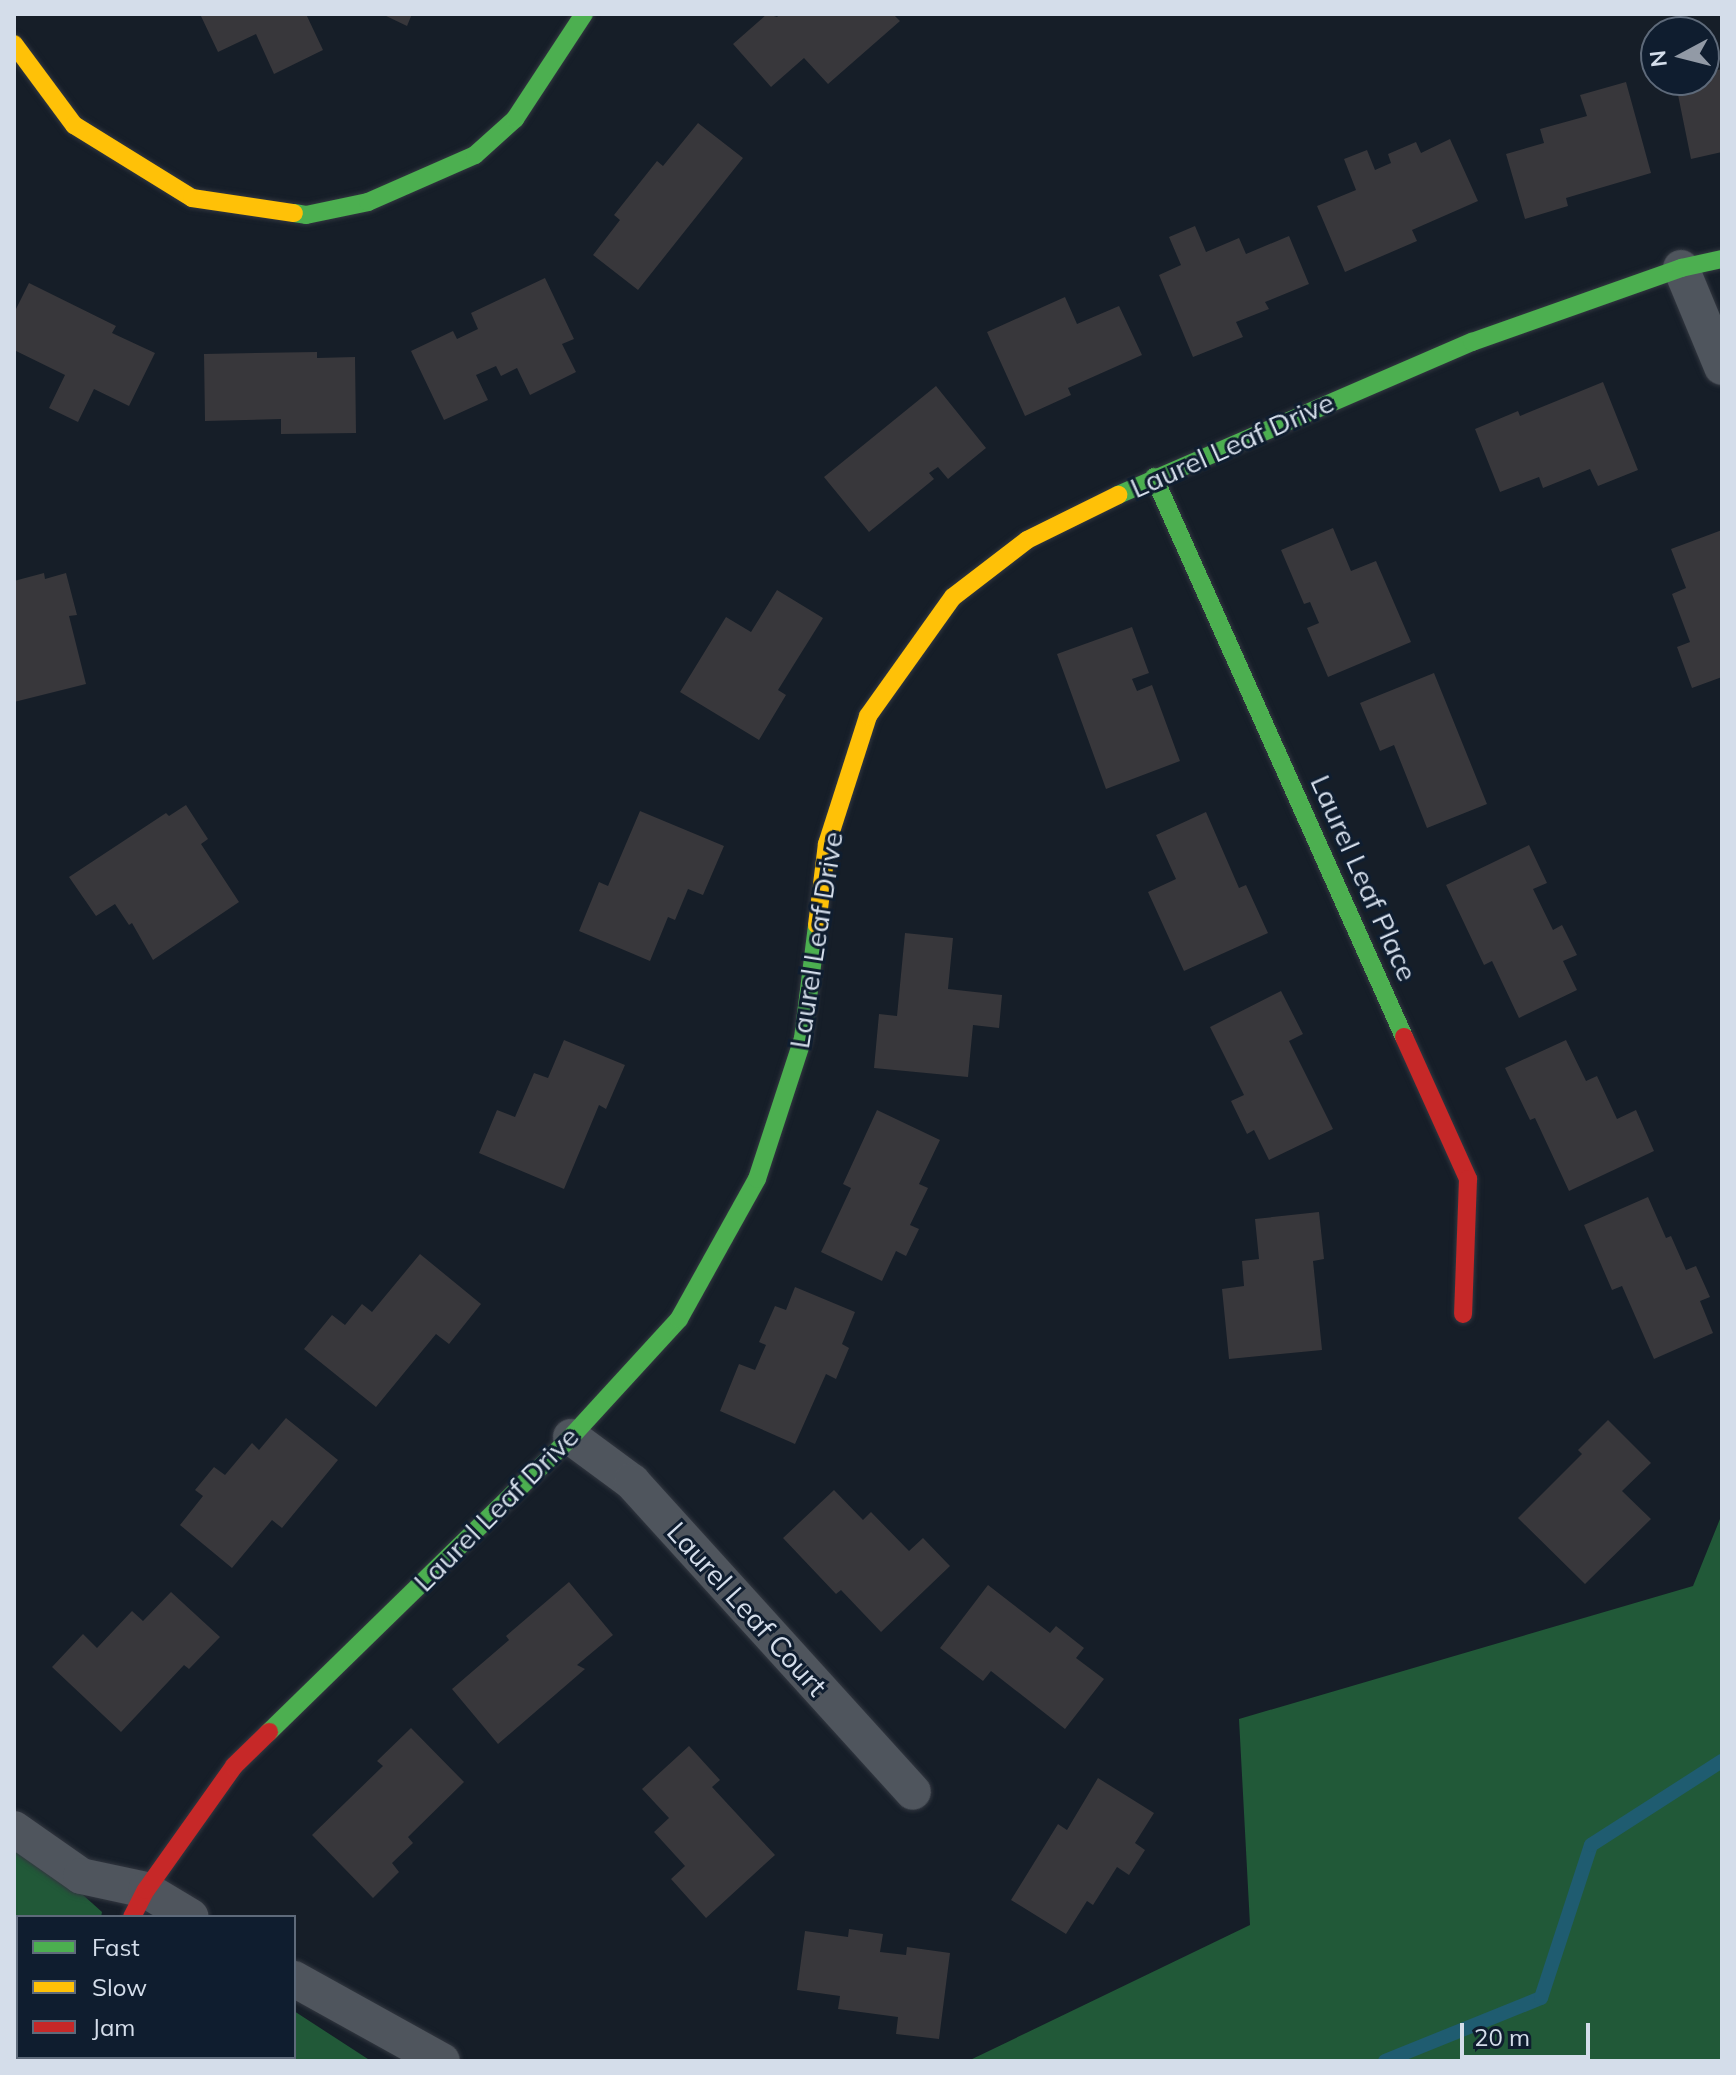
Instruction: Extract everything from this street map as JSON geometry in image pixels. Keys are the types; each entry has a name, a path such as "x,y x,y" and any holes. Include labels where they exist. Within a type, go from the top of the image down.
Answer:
{"street":[{"path":"14,44 74,125 192,198 306,215 368,202 475,155 515,119 584,14"},
{"name":"Laurel Leaf Drive","path":"139,1903 234,1766 571,1437 679,1319 757,1179 803,1038 827,844 868,716 953,597 1027,540 1154,477 1472,342 1681,268 1722,259"},
{"path":"1681,268 1722,367"},
{"name":"Laurel Leaf Place","path":"1154,477 1468,1179 1463,1314"},
{"name":"Laurel Leaf Court","path":"571,1437 632,1482 913,1792"},
{"path":"14,1829 81,1876 139,1903 184,1915"},
{"path":"296,1980 442,2061"}],"green space":[{"path":"1722,1514 1722,2061 968,2061 1250,1925 1239,1719 1693,1586"},
{"path":"14,1833 102,1912 101,1915 16,1915 16,2059 64,2059 14,2061"},
{"path":"296,2012 371,2061 93,2061 296,2059"}],"building":[{"path":"200,14 306,14 323,50 274,74 256,34 218,52"},
{"path":"382,14 412,14 407,26"},
{"path":"767,14 777,17 780,14 893,14 900,21 828,84 804,58 771,87 733,44"},
{"path":"1720,69 1722,152 1691,159 1678,96 1720,96"},
{"path":"1626,82 1651,173 1566,198 1568,206 1525,219 1506,154 1544,143 1540,129 1587,116 1580,95"},
{"path":"698,123 743,158 638,290 593,255 620,220 614,215 657,161 663,166"},
{"path":"1450,139 1478,201 1412,230 1417,241 1345,272 1317,206 1356,190 1344,159 1367,150 1375,170 1391,163 1388,154 1416,142 1421,153"},
{"path":"1195,226 1206,252 1239,238 1246,254 1289,236 1309,284 1265,302 1269,309 1236,322 1243,337 1193,357 1159,275 1181,265 1169,237"},
{"path":"545,278 574,339 562,344 576,372 530,395 517,368 501,376 496,366 476,375 488,400 444,420 411,351 453,331 457,339 478,329 471,313"},
{"path":"29,283 116,326 112,333 155,353 129,406 94,389 78,422 49,408 65,375 14,350 14,313"},
{"path":"1065,297 1077,324 1119,306 1142,355 1068,388 1071,395 1025,416 987,332"},
{"path":"317,352 317,358 355,357 356,433 281,434 281,419 205,421 204,354"},
{"path":"1603,382 1638,470 1598,486 1590,469 1543,488 1539,477 1500,492 1475,429 1518,411 1520,416"},
{"path":"936,386 986,448 948,479 938,467 929,473 934,479 869,532 824,477"},
{"path":"1333,528 1351,571 1376,561 1411,642 1328,677 1307,628 1319,623 1310,602 1304,604 1281,550"},
{"path":"1722,530 1722,677 1692,688 1677,647 1690,642 1672,594 1686,588 1671,549"},
{"path":"44,573 45,579 66,573 77,615 69,616 86,684 14,702 14,581"},
{"path":"777,590 823,618 778,690 786,695 759,740 680,692 726,617 751,632"},
{"path":"1132,627 1149,673 1132,679 1137,691 1152,685 1180,761 1106,789 1057,654"},
{"path":"1434,673 1487,804 1427,828 1394,745 1380,751 1360,703"},
{"path":"186,805 208,839 201,844 239,902 153,960 132,923 129,925 115,904 96,916 69,877 166,813 169,816"},
{"path":"640,811 724,846 703,895 688,889 675,920 668,917 650,961 579,931 599,882 608,886"},
{"path":"1206,812 1239,888 1246,885 1268,933 1184,971 1148,892 1176,879 1156,835"},
{"path":"1529,845 1547,883 1533,889 1553,930 1562,925 1577,955 1563,961 1577,990 1519,1018 1492,961 1484,965 1446,885"},
{"path":"905,933 953,938 948,989 1002,995 999,1028 973,1025 968,1077 874,1068 879,1014 897,1016"},
{"path":"1281,991 1303,1034 1289,1041 1333,1129 1269,1160 1254,1130 1247,1134 1231,1101 1244,1095 1210,1027"},
{"path":"564,1040 625,1065 606,1109 599,1105 564,1189 479,1153 497,1110 515,1117 534,1073 548,1078"},
{"path":"1566,1040 1586,1081 1597,1076 1617,1119 1636,1110 1654,1151 1569,1191 1535,1118 1530,1120 1505,1068"},
{"path":"877,1110 940,1140 919,1184 928,1188 910,1225 919,1229 906,1256 896,1251 882,1281 821,1252 851,1188 843,1184"},
{"path":"1648,1197 1666,1238 1671,1236 1686,1270 1696,1266 1710,1297 1700,1301 1713,1333 1654,1359 1622,1286 1612,1290 1584,1225"},
{"path":"1319,1212 1324,1259 1313,1261 1322,1350 1229,1359 1222,1289 1244,1286 1242,1261 1259,1259 1255,1219"},
{"path":"420,1254 481,1304 449,1344 436,1334 376,1407 304,1349 332,1315 345,1325 362,1304 372,1312"},
{"path":"795,1287 855,1312 842,1344 849,1348 836,1379 826,1374 795,1444 720,1411 739,1364 755,1370 766,1345 759,1342 775,1306 786,1310"},
{"path":"286,1418 338,1460 282,1528 272,1520 232,1568 180,1525 203,1496 195,1490 214,1467 225,1475 252,1443 259,1450"},
{"path":"1608,1420 1651,1463 1622,1491 1651,1519 1585,1584 1518,1518 1582,1454 1578,1450"},
{"path":"834,1490 863,1520 871,1512 909,1551 923,1538 950,1566 881,1632 841,1590 836,1594 783,1538"},
{"path":"569,1582 613,1635 577,1665 585,1669 498,1744 452,1689 509,1640 506,1636"},
{"path":"988,1585 1050,1633 1056,1626 1084,1648 1076,1658 1104,1679 1065,1729 991,1671 983,1681 940,1648"},
{"path":"171,1592 220,1637 189,1669 184,1665 121,1732 52,1667 83,1634 97,1648 132,1611 143,1621"},
{"path":"411,1728 464,1782 408,1837 413,1843 392,1863 399,1872 373,1898 312,1835 383,1766 377,1761"},
{"path":"689,1746 720,1780 712,1787 775,1855 706,1918 671,1879 685,1866 654,1832 669,1818 642,1789"},
{"path":"1098,1778 1154,1813 1135,1843 1145,1850 1129,1875 1117,1867 1093,1905 1087,1901 1066,1934 1011,1900 1058,1824 1067,1830"},
{"path":"849,1929 883,1934 880,1952 906,1955 907,1947 950,1953 939,2039 896,2034 898,2017 838,2009 840,1996 797,1990 805,1931 848,1937"}],"waterway":[{"path":"1385,2061 1541,1998 1591,1845 1722,1761"}],"traffic: fast":[{"path":"294,213 306,215 368,202 475,155 515,119 584,14"},
{"path":"1118,495 1472,342 1681,268 1722,259"},
{"path":"1154,477 1404,1037"},
{"path":"269,1732 571,1437 679,1319 757,1179 803,1038 817,925"}],"traffic: slow":[{"path":"14,44 74,125 192,198 294,213"},
{"path":"817,925 827,844 868,716 953,597 1027,540 1118,495"}],"traffic: jam":[{"path":"1404,1037 1468,1179 1463,1314"},
{"path":"133,1915 146,1890 234,1766 269,1732"}]}
